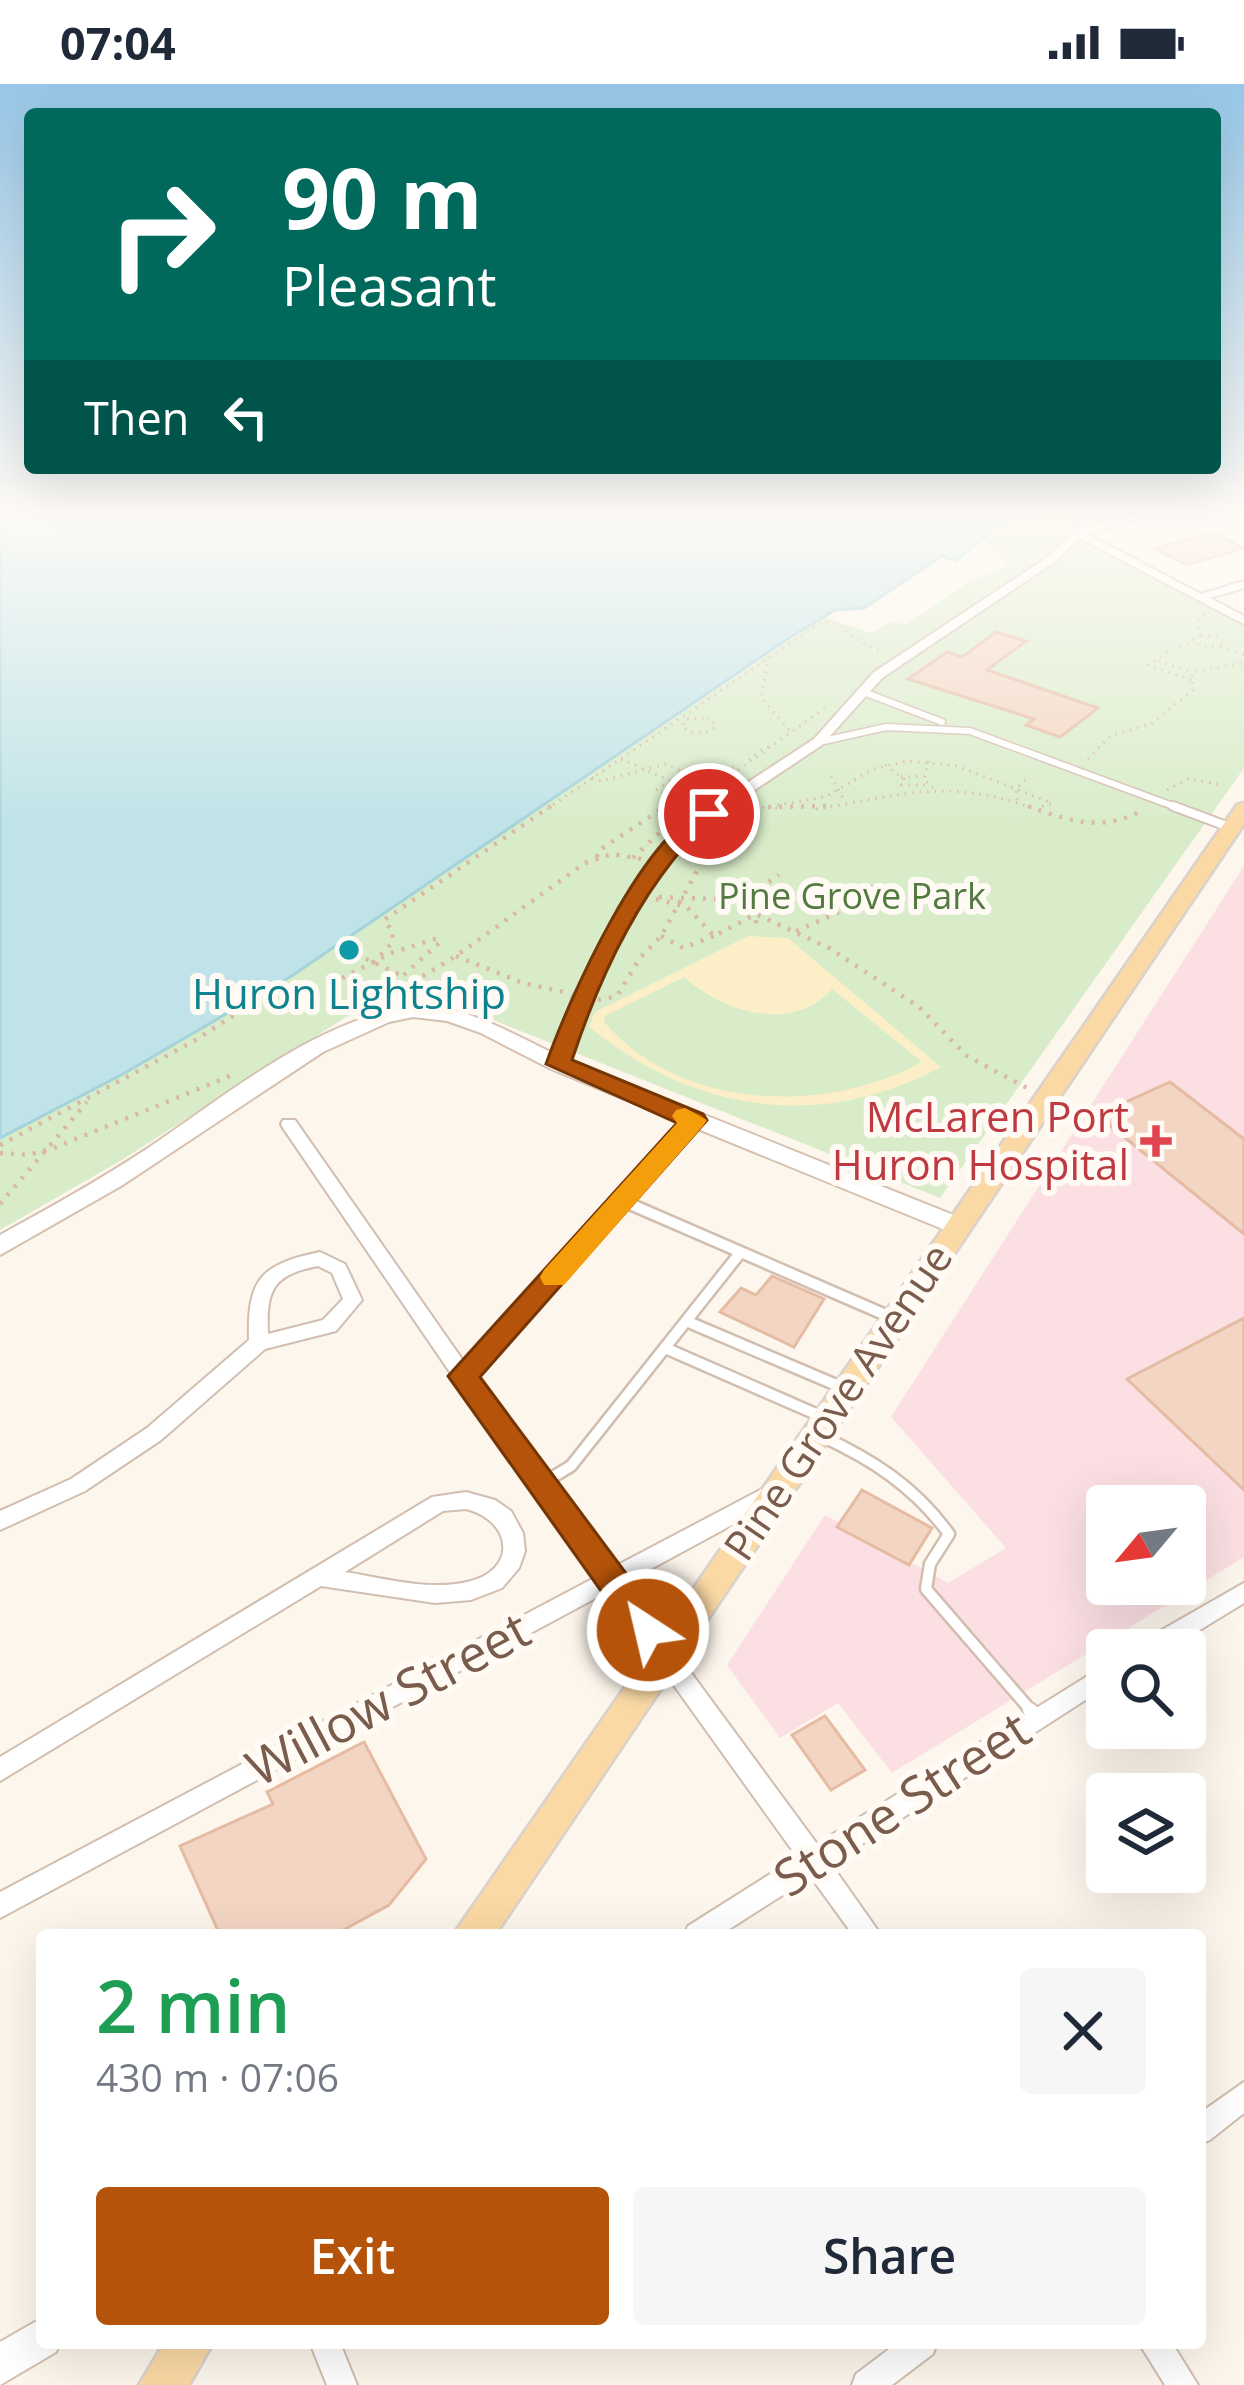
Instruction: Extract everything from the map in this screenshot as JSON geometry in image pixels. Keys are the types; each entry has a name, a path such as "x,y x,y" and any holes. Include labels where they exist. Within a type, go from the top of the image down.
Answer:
{"main road":[{"name":"Pine Grove Avenue","path":"476,1929 1240,821"},
{"path":"162,2385 187,2349"}],"street":[{"path":"559,1064 581,997 658,863 722,805 818,742 878,675 964,617"},
{"path":"0,1246 133,1168 380,1008 451,1017 958,1226"},
{"path":"463,1376 694,1120"},
{"path":"289,1124 608,1582 666,1654 864,1929"},
{"path":"0,1521 78,1485 154,1434 260,1343 309,1333 344,1315 353,1300 339,1269 320,1258 270,1277 256,1300 260,1343"},
{"name":"Willow Street","path":"0,1906 775,1491"},
{"path":"0,1770 439,1503 477,1499 494,1509 514,1539 516,1553 506,1571 471,1591 439,1592 321,1577"},
{"path":"1182,1629 1244,1592"},
{"name":"Stone Street","path":"707,1929 1086,1687"},
{"path":"1206,2125 1244,2096"},
{"path":"0,2365 36,2342"},
{"path":"327,2349 342,2385"},
{"path":"867,2385 914,2349"},
{"path":"1158,2349 1183,2385"}],"lane":[{"path":"861,691 1240,821"},
{"path":"818,742 886,727 970,731"},
{"path":"623,1201 895,1319"},
{"path":"542,1483 572,1466 740,1253"},
{"path":"686,1322 847,1389"},
{"path":"665,1348 820,1426 874,1459 928,1502 949,1534 930,1564 926,1589 1036,1717"}],"path":[{"path":"1201,635 1198,621 1203,617"},
{"path":"373,963 392,943 393,932 384,920 823,621 844,627 865,644"},
{"path":"1196,644 1195,637 1201,635 1218,637 1224,642 1221,647"},
{"path":"1191,680 1148,665 1171,649 1196,644 1221,647 1244,659"},
{"path":"769,657 761,698 791,734 818,742"},
{"path":"1155,660 1192,672 1244,659"},
{"path":"1084,762 1110,736 1151,724 1193,690 1192,672"},
{"path":"692,709 696,717"},
{"path":"664,729 682,727 698,734 715,728 711,720 696,717 683,721 682,727"},
{"path":"597,857 598,851 726,767 746,764 766,747 797,756"},
{"path":"621,759 745,816"},
{"path":"928,761 925,776 937,790"},
{"path":"456,956 523,983 603,1001 617,996 640,958 661,936 716,837 760,805 825,797 885,765 928,761 957,766 1052,803 1040,807"},
{"path":"591,777 601,781 666,764 692,776 679,784"},
{"path":"885,765 901,777 925,776"},
{"path":"831,776 845,802"},
{"path":"900,788 901,777"},
{"path":"1016,800 1016,789 1027,778"},
{"path":"1165,792 1187,779 1224,785"},
{"path":"670,781 656,790 688,804"},
{"path":"760,805 804,814 929,784"},
{"path":"900,788 1016,800 1105,827 1127,823 1149,805"},
{"path":"380,1008 597,857 633,858"},
{"path":"741,900 779,875"},
{"path":"794,932 855,905 877,882"},
{"path":"714,936 679,904 655,898 682,895 741,900 753,906 757,928"},
{"path":"661,936 683,948 755,914"},
{"path":"755,914 829,948 919,1006 968,1056 995,1075 1048,1097"},
{"path":"342,978 438,938 439,943 396,982 404,987"},
{"path":"356,954 404,977"},
{"path":"0,1149 262,997"},
{"path":"0,1149 41,1152 246,1069"},
{"path":"0,1204 91,1098"}],"shaded area":[{"name":"McLaren Port Huron Hospital","path":"1244,866 1244,1557 1206,1580 1206,1485 1086,1485 1086,1605 1166,1605 1127,1629 1086,1629 1086,1654 892,1773 838,1703 780,1738 727,1665 825,1515 948,1583 1006,1548 891,1417"}],"green space":[{"name":"Pine Grove Park","path":"823,617 871,633 893,621 906,625 917,617 1233,617 1244,623 1244,768 940,1198 443,1000 390,1002 354,1012 120,1161 0,1230 0,1138 123,1074 293,975"}],"sand":[{"path":"748,936 788,938 941,1067 849,1100 759,1103 714,1094 629,1056 589,1027 595,1012","holes":["684,977 737,1008 778,1014 816,1003 832,989 922,1062 842,1091 755,1095 713,1088 672,1073 636,1051 604,1022 605,1016"]}],"water":[{"path":"0,617 823,617 293,975 123,1074 0,1138"}],"building":[{"path":"996,632 1026,641 987,670 1098,708 1060,737 1026,725 1034,719 908,679 947,652 962,657"},
{"path":"1170,1082 1244,1139 1244,1234 1097,1115"},
{"path":"772,1276 824,1299 794,1347 720,1312 741,1288 756,1295"},
{"path":"1244,1318 1244,1490 1127,1379"},
{"path":"862,1490 932,1528 909,1565 837,1527"},
{"path":"825,1716 865,1770 831,1790 792,1735"},
{"path":"364,1742 426,1859 389,1905 345,1929 217,1929 180,1846 273,1804 267,1792"}],"slow traffic":[{"path":"554,1277 694,1120 685,1116"}],"place":[{"name":"Huron Lightship","path":"349,950"},
{"name":"McLaren Port Huron Hospital","path":"1156,1141"}],"route":[{"path":"648,1630 463,1376 694,1120 559,1064 581,997 636,899 666,853 709,814"}]}
